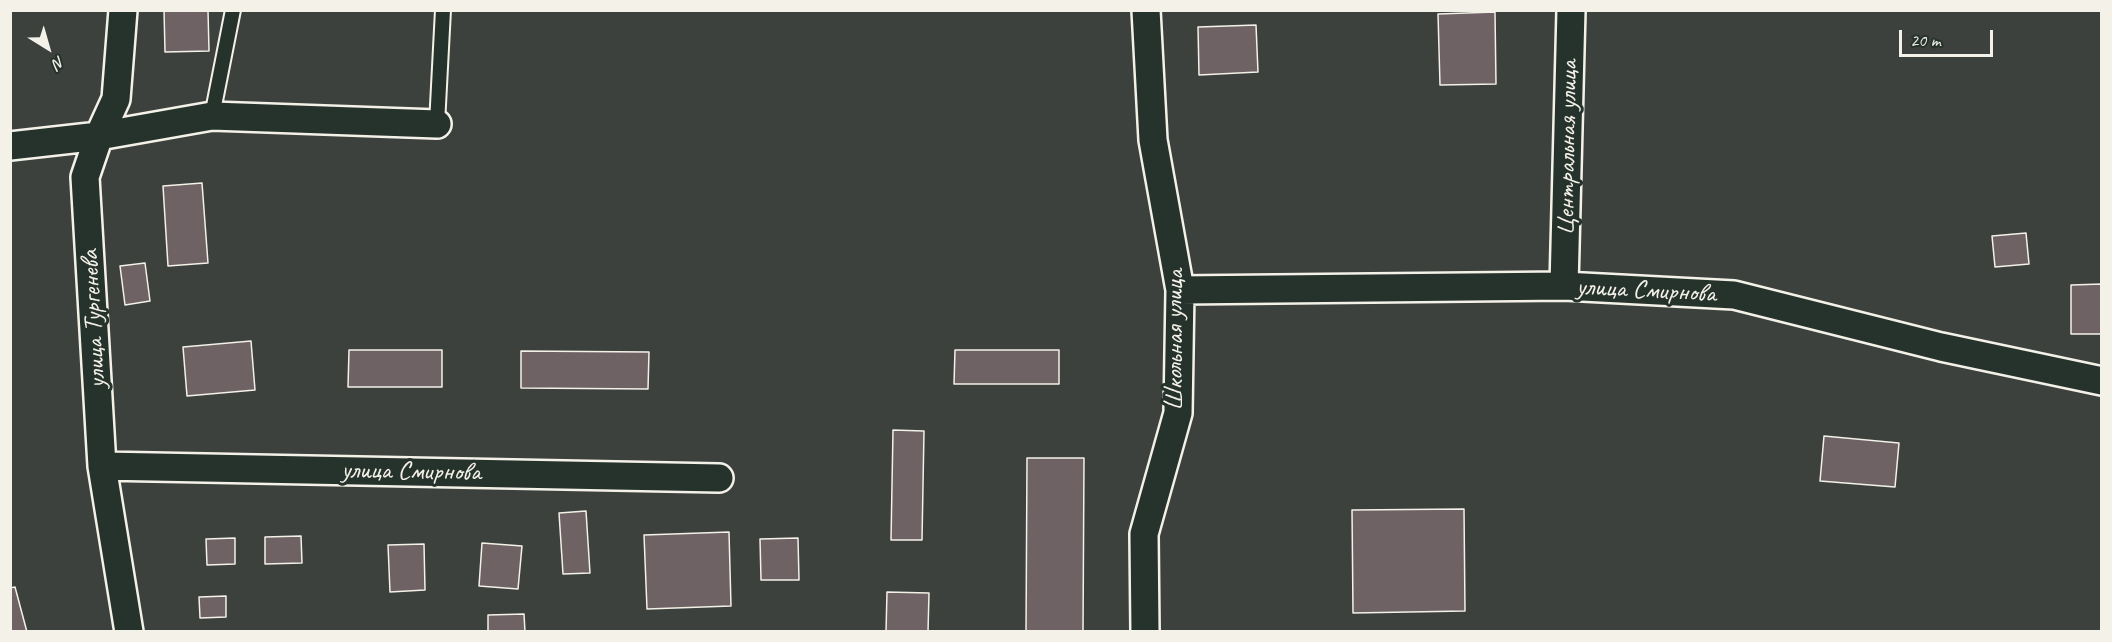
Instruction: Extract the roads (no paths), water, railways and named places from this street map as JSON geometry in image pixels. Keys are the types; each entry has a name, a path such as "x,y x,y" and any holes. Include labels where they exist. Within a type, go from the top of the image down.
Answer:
{"street":[{"name":"улица Тургенева","path":"123,10 116,99 99,136 86,177 102,466 129,632"},
{"name":"Школьная улица","path":"1145,632 1144,534 1178,413 1180,290 1153,140 1146,10"},
{"name":"Центральная улица","path":"1564,286 1571,10"},
{"path":"10,146 99,136 212,116 437,124"},
{"name":"улица Смирнова","path":"1180,290 1564,286 1734,295 1941,347 2102,381"},
{"name":"улица Смирнова","path":"102,466 719,478"}],"lane":[{"path":"212,116 233,10"},
{"path":"437,124 443,10"}]}
